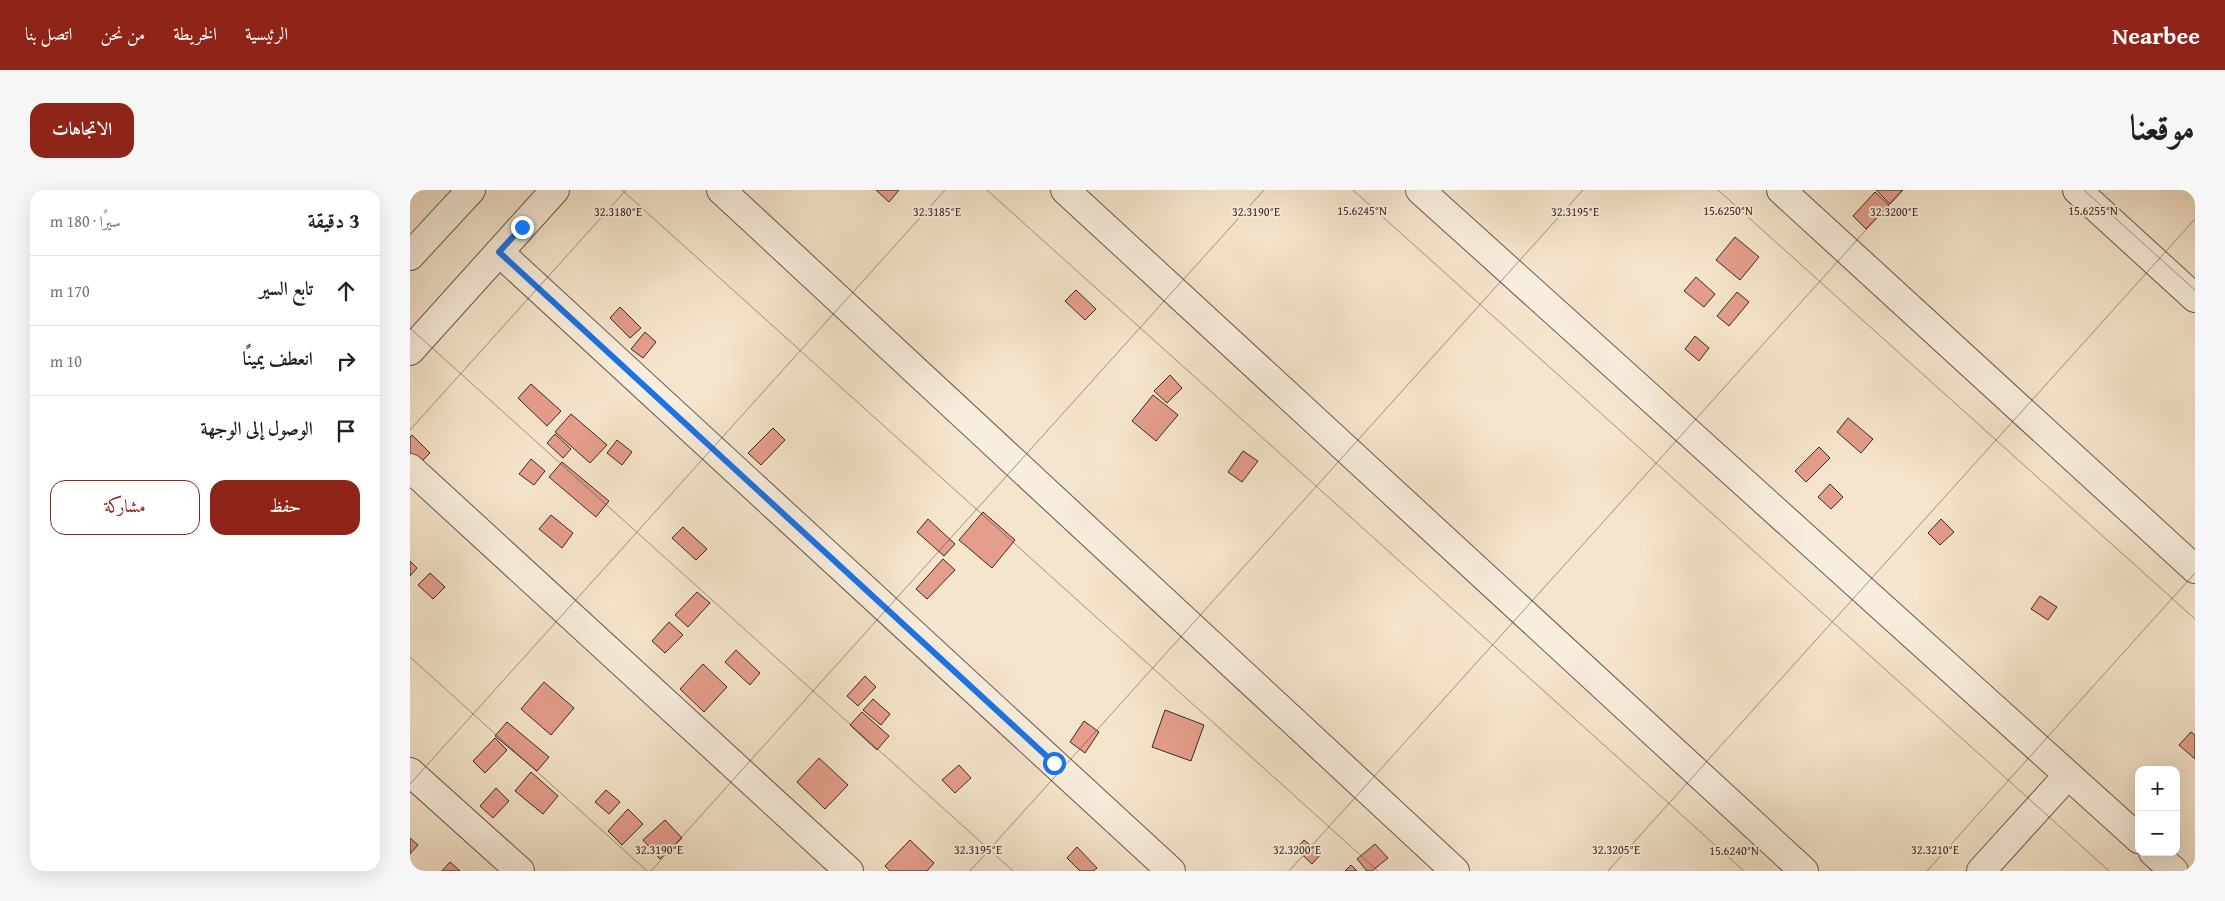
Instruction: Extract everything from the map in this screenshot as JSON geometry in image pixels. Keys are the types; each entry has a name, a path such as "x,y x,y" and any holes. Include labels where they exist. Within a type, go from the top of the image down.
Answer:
{"street":[{"path":"410,256 471,190"},
{"path":"410,350 555,190"},
{"path":"721,190 1455,871"},
{"path":"1066,190 1804,871"},
{"path":"1420,190 2135,835"},
{"path":"1782,190 2195,569"},
{"path":"2077,190 2195,298"},
{"path":"499,252 1171,871"},
{"path":"410,468 849,871"},
{"path":"410,772 520,871"},
{"path":"1981,871 2068,776"},
{"path":"2157,856 2174,871"}],"building":[{"path":"876,190 899,190 889,202"},
{"path":"1876,190 1903,190 1890,204"},
{"path":"1875,192 1889,205 1866,229 1853,216"},
{"path":"1735,237 1759,257 1740,280 1716,260"},
{"path":"1696,277 1715,294 1704,307 1684,291"},
{"path":"1076,290 1096,309 1085,320 1065,301"},
{"path":"1737,292 1749,302 1729,326 1717,316"},
{"path":"620,307 641,328 630,338 610,318"},
{"path":"645,332 656,342 643,358 631,349"},
{"path":"1695,336 1709,348 1699,361 1685,349"},
{"path":"1170,375 1182,388 1167,403 1154,391"},
{"path":"531,384 561,411 547,426 518,398"},
{"path":"1153,395 1178,415 1156,441 1132,421"},
{"path":"571,414 607,445 590,463 555,432"},
{"path":"1848,418 1873,439 1861,453 1837,432"},
{"path":"773,428 785,440 761,465 748,453"},
{"path":"555,434 571,449 563,458 547,443"},
{"path":"412,435 430,453 416,467 410,461 410,437"},
{"path":"617,440 632,452 622,465 607,453"},
{"path":"1819,447 1830,458 1806,482 1795,471"},
{"path":"1243,451 1258,461 1242,482 1228,472"},
{"path":"531,459 545,471 534,485 519,474"},
{"path":"562,462 609,501 596,517 549,477"},
{"path":"1830,484 1843,497 1831,509 1818,497"},
{"path":"983,512 1015,540 992,568 959,540"},
{"path":"551,515 573,533 562,548 539,529"},
{"path":"928,519 955,544 944,556 917,532"},
{"path":"1941,519 1954,532 1940,545 1928,533"},
{"path":"683,527 707,549 696,560 672,538"},
{"path":"943,559 955,570 927,599 916,589"},
{"path":"410,561 417,568 410,576"},
{"path":"430,573 445,587 433,599 418,585"},
{"path":"697,592 710,603 688,627 675,615"},
{"path":"2040,596 2057,607 2048,620 2031,609"},
{"path":"669,622 683,635 665,653 652,641"},
{"path":"736,650 760,673 750,685 725,662"},
{"path":"703,664 727,687 704,712 680,689"},
{"path":"865,676 876,687 858,706 847,696"},
{"path":"544,682 574,708 551,735 521,709"},
{"path":"873,699 890,714 881,725 863,710"},
{"path":"1165,710 1204,725 1191,761 1152,747"},
{"path":"862,712 889,736 877,750 850,725"},
{"path":"1084,721 1099,732 1085,753 1070,742"},
{"path":"507,722 549,757 537,771 495,736"},
{"path":"2191,732 2195,735 2195,759 2179,745"},
{"path":"495,738 507,750 485,773 473,761"},
{"path":"819,758 848,785 825,809 797,782"},
{"path":"959,765 971,778 955,793 942,780"},
{"path":"531,772 558,796 543,814 515,791"},
{"path":"496,788 509,801 493,818 480,806"},
{"path":"606,790 620,802 609,814 595,802"},
{"path":"628,809 643,824 622,845 608,831"},
{"path":"665,820 682,838 660,859 643,840"},
{"path":"410,838 418,845 410,854"},
{"path":"910,840 934,863 927,871 890,871 885,866"},
{"path":"1304,840 1321,854 1312,864 1296,849"},
{"path":"1375,844 1388,858 1372,871 1367,871 1357,859"},
{"path":"1077,847 1097,868 1093,871 1080,871 1067,858"},
{"path":"450,862 460,871 442,871"},
{"path":"1351,865 1357,871 1345,871"}],"route":[{"path":"522,227 499,252 1054,763"}]}
